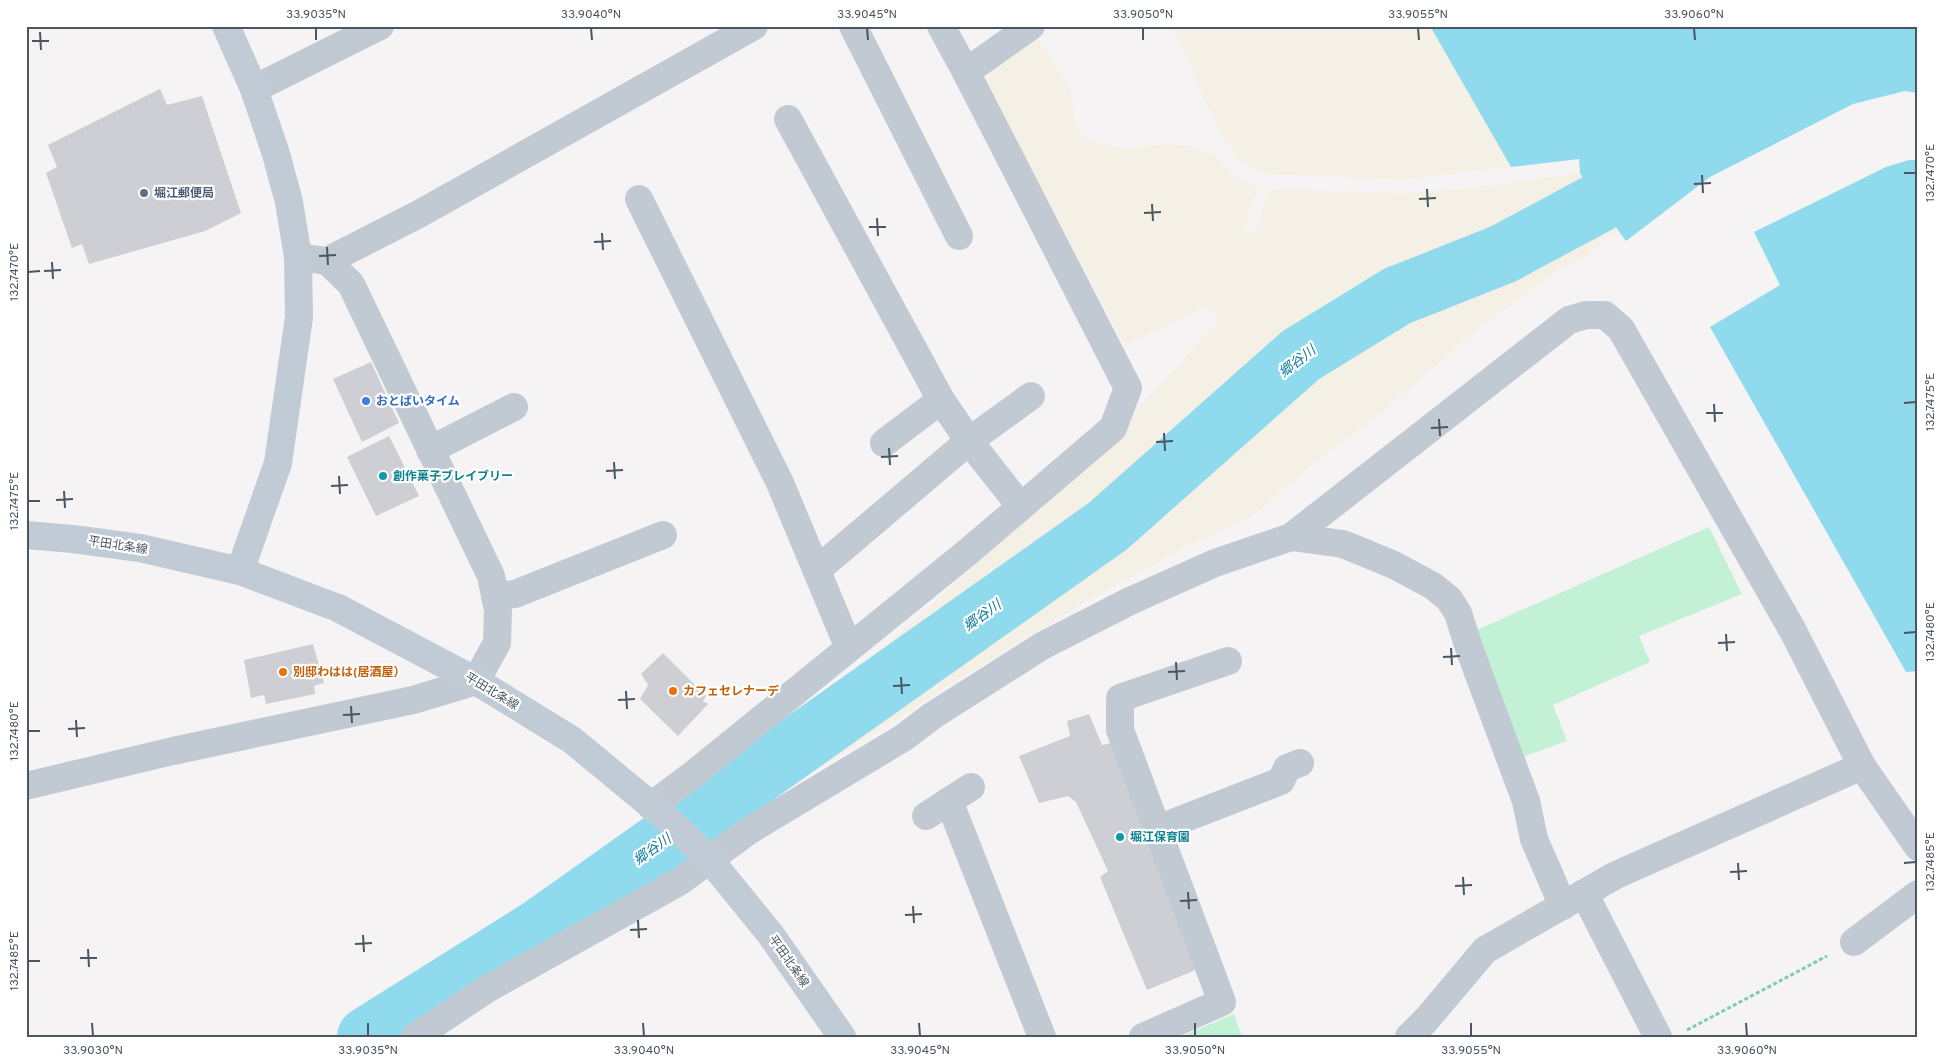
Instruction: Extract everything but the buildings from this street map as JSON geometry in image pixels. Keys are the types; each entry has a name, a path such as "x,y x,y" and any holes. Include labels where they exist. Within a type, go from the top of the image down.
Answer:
{"main road":[{"path":"226,26 254,89 276,154 290,202 298,257 299,317 278,463 240,571"},
{"name":"平田北条線","path":"26,535 140,548 240,571 338,608 476,681 572,740 658,811 707,857 771,935 842,1037"}],"street":[{"path":"254,89 380,26"},
{"path":"298,257 327,261 428,209 754,26"},
{"path":"853,26 959,236"},
{"path":"658,811 695,773 1021,507 1113,428 1128,388 941,26"},
{"path":"966,72 1031,26"},
{"path":"788,119 940,400 969,441 1021,507"},
{"path":"639,199 780,483 849,648"},
{"path":"26,786 173,751 413,700 476,681 497,643 498,610 491,576 351,284 327,261"},
{"path":"415,1037 487,989 679,882 707,857 903,738 932,716 1042,646 1130,601 1215,563 1291,537 1569,320 1586,314 1605,315 1620,329 1793,630 1862,766 1918,847"},
{"path":"817,570 969,441 1031,396"},
{"path":"884,443 940,400"},
{"path":"430,450 514,407"},
{"path":"495,596 515,594 663,535"},
{"path":"1291,537 1343,544 1394,564 1433,586 1449,599 1458,613 1468,648 1526,801 1534,839 1574,899 1670,1034"},
{"path":"1143,1037 1222,1002 1120,730 1120,698 1228,661"},
{"path":"1157,829 1281,781 1287,768 1300,763"},
{"path":"1413,1035 1486,950 1616,875 1862,766"},
{"path":"926,816 960,794 1042,1037"},
{"path":"1854,942 1918,894"}],"path":[{"path":"1670,1034 1854,942"}],"green space":[{"path":"1709,527 1742,594 1639,636 1650,662 1553,705 1567,741 1517,759 1472,632"},
{"path":"1234,1014 1242,1037 1180,1037"}],"sand":[{"path":"1173,26 1430,26 1511,167 1404,180 1268,174 1243,164 1219,132"},
{"path":"1036,36 1071,90 1074,119 1086,140 1126,149 1164,144 1191,146 1212,154 1236,177 1258,188 1243,230 1256,233 1269,189 1404,193 1468,188 1580,173 1598,203 1617,229 1587,256 1560,269 1479,328 1383,412 1322,457 1249,519 1190,544 1087,601 915,707 729,826 697,797 895,638 1078,472 1219,321 1208,306 1125,345 992,97 988,80 992,67"}],"water":[{"path":"1430,26 1918,26 1918,93 1905,91 1853,104 1710,177 1626,241 1598,203 1580,173 1579,159 1511,167"},
{"path":"1909,160 1918,160 1918,671 1906,672 1710,327 1780,285 1754,232 1886,167"}],"waterway":[{"name":"郷谷川","path":"367,1037 539,929 1108,526 1301,355 1397,296 1503,254 1598,203"}],"place":[{"name":"堀江郵便局","path":"144,193"},
{"name":"おとばいタイム","path":"366,401"},
{"name":"創作菓子ブレイブリー","path":"383,476"},
{"name":"別邸わはは(居酒屋）","path":"283,672"},
{"name":"カフェセレナーデ","path":"673,691"},
{"name":"堀江保育園","path":"1120,837"}]}
